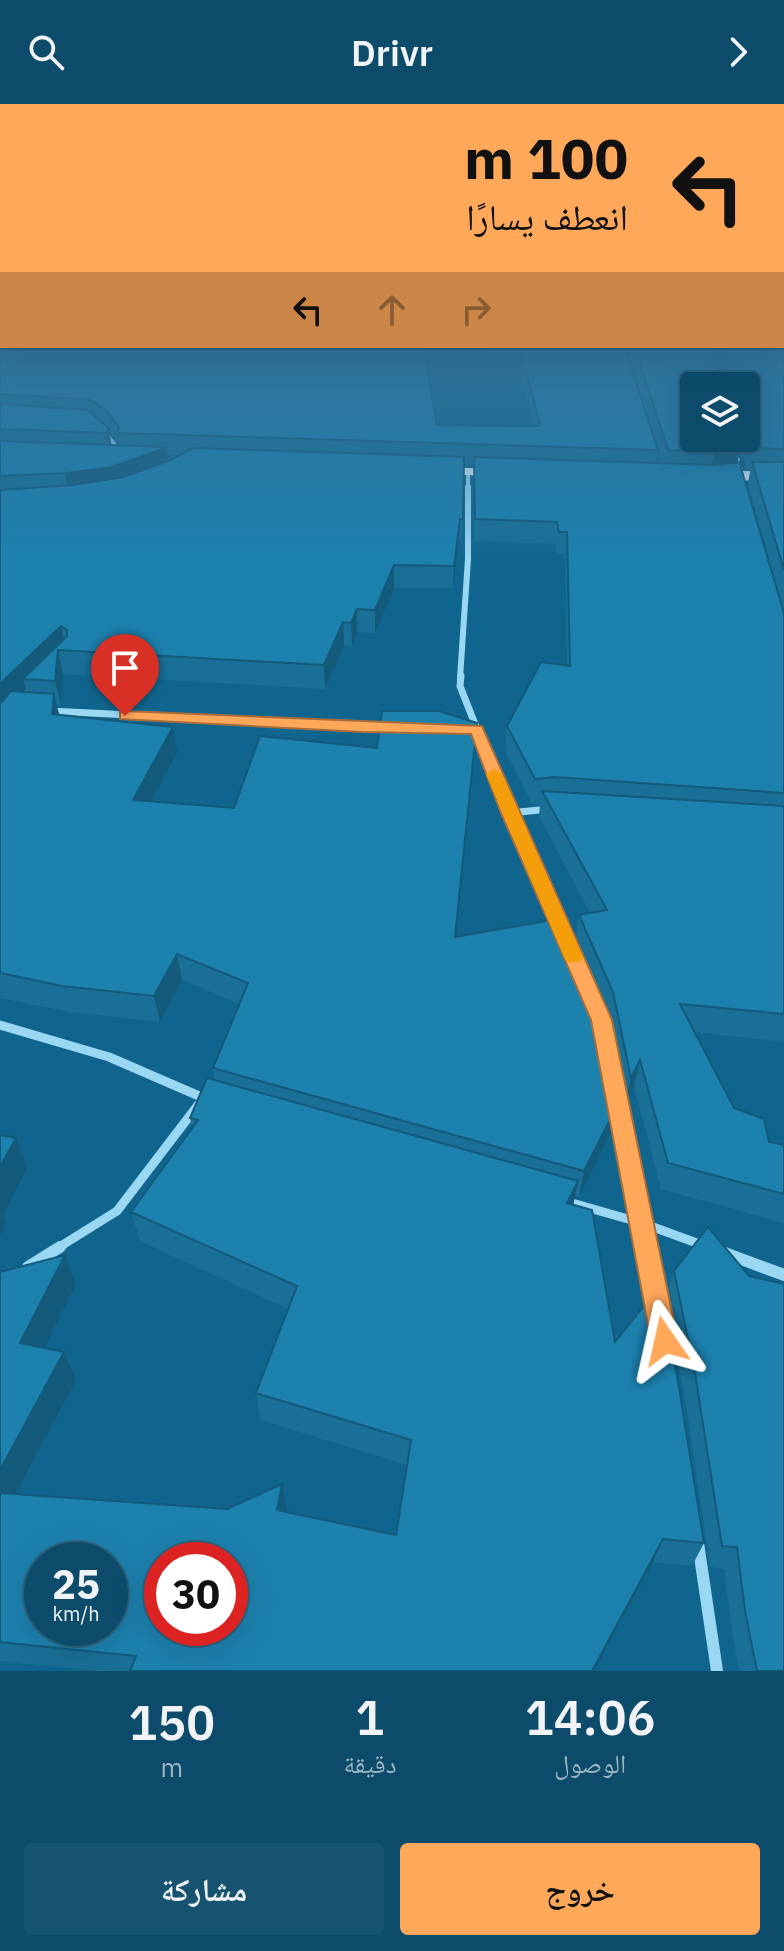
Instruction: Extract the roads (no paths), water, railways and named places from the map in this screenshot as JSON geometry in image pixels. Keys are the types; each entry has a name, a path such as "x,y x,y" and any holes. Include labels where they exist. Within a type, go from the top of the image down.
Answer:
{"main road":[{"path":"95,459 125,460"},
{"path":"422,470 513,473"},
{"path":"704,479 742,480 784,476"},
{"path":"742,480 784,487"}],"street":[{"path":"93,424 106,433 118,449 111,460"},
{"path":"736,452 742,480"},
{"path":"468,472 468,559 460,686 510,813 565,937"},
{"path":"45,711 391,728"},
{"path":"462,729 477,729"},
{"path":"510,813 566,810"},
{"path":"0,1025 109,1057 218,1103"},
{"path":"614,1082 659,1311"},
{"path":"11,1278 117,1211 203,1098"},
{"path":"551,1197 642,1223 784,1275"},
{"path":"697,1535 717,1671"}]}
